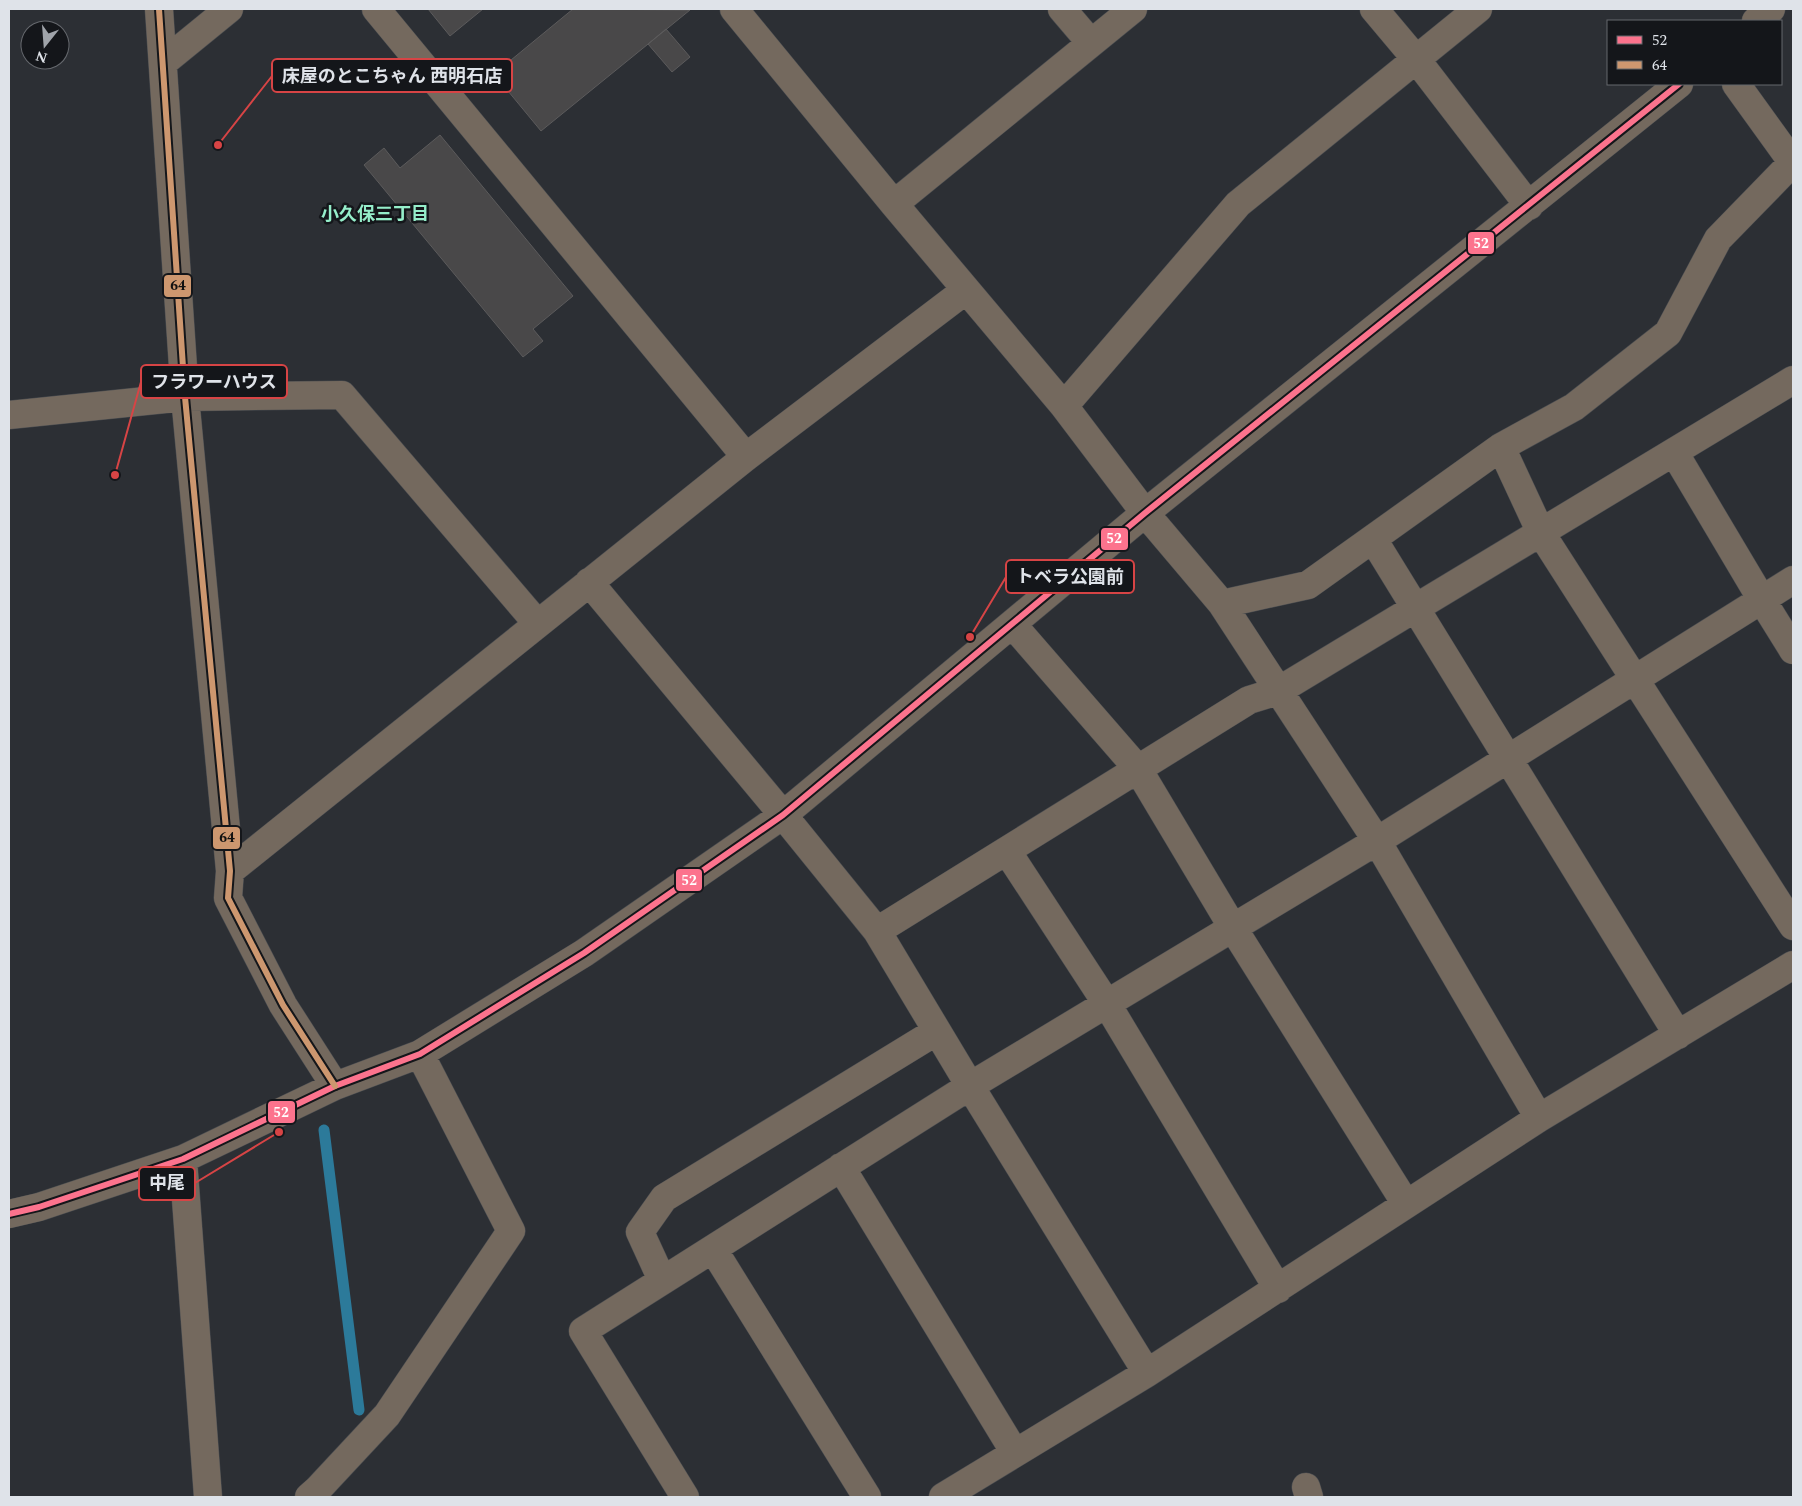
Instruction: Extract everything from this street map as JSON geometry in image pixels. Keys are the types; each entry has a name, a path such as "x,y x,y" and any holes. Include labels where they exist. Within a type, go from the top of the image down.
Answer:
{"street":[{"path":"159,9 185,397 230,871 228,898 283,1005 335,1086"},
{"path":"164,62 229,9"},
{"path":"376,9 746,457"},
{"path":"734,9 894,204 1064,406 1145,513 1222,604 1377,841 1539,1118"},
{"path":"1062,9 1091,43"},
{"path":"894,204 1133,9"},
{"path":"1374,9 1416,59 1528,206"},
{"path":"1064,406 1238,204 1478,9"},
{"path":"1757,20 1771,9"},
{"path":"9,1214 39,1207 183,1159 335,1086 420,1054 584,953 783,815 1145,513 1678,85"},
{"path":"1222,604 1308,585 1501,447 1574,407 1668,333 1718,239 1793,162 1737,85"},
{"path":"230,871 746,457 966,290"},
{"path":"877,931 1249,700 1278,691 1793,380"},
{"path":"9,415 185,397 342,395 537,623"},
{"path":"1501,447 1541,533 1636,678 1793,926"},
{"path":"1674,452 1793,650"},
{"path":"1373,539 1678,1035"},
{"path":"685,1497 583,1331 970,1086 1377,841 1793,580"},
{"path":"590,582 877,931 970,1086 1148,1373"},
{"path":"1012,624 1138,769 1233,928 1406,1204"},
{"path":"1007,851 1107,1004 1278,1289"},
{"path":"943,1497 1148,1373 1539,1118 1793,965"},
{"path":"662,1280 640,1232 664,1198 937,1031"},
{"path":"309,1497 387,1415 511,1231 420,1054"},
{"path":"183,1159 208,1497"},
{"path":"841,1167 1015,1453"},
{"path":"713,1248 866,1497"}],"building":[{"path":"428,9 483,9 450,36"},
{"path":"573,9 690,10 541,131 494,74"},
{"path":"666,29 690,57 672,72 648,44"},
{"path":"440,135 573,296 533,329 543,341 523,357 364,165 384,148 400,168"}],"waterway":[{"path":"324,1130 359,1410"}],"transit line":[{"name":"64","path":"159,9 185,397 230,871 228,898 283,1005 335,1086"},
{"name":"52","path":"9,1214 39,1207 183,1159 335,1086 420,1054 584,953 783,815 1145,513 1678,85"}],"place":[{"name":"床屋のとこちゃん 西明石店","path":"218,145"},
{"name":"フラワーハウス","path":"115,475"},
{"name":"トベラ公園前","path":"970,637"},
{"name":"中尾","path":"279,1132"}],"district":[{"name":"小久保三丁目","path":"375,214"}]}
